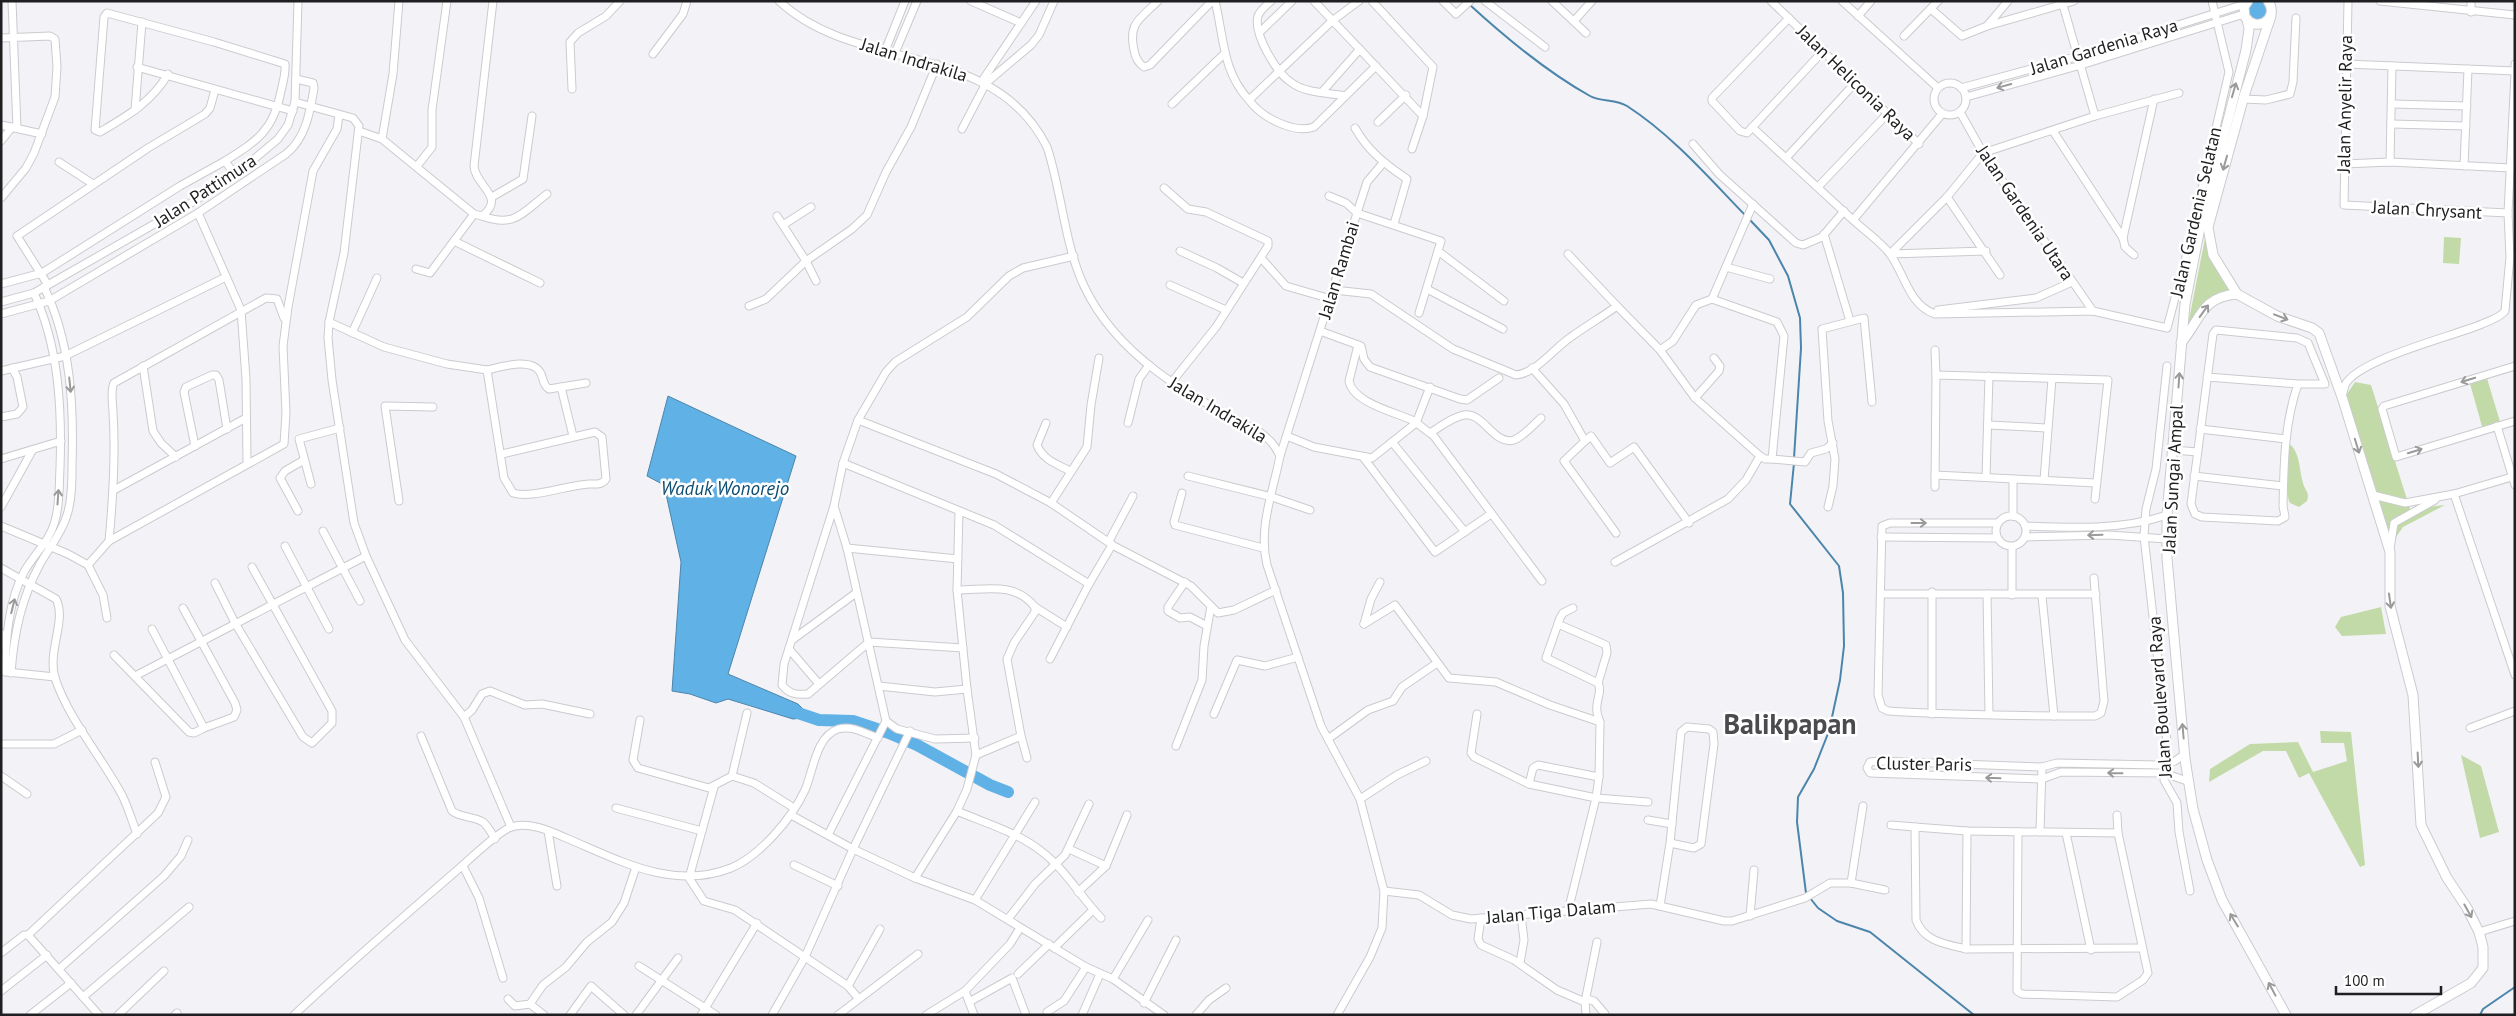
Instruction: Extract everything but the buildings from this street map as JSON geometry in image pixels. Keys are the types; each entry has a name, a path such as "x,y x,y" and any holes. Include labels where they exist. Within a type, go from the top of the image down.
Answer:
{"main road":[{"name":"Jalan Sungai Ampal","path":"2246,2 2245,17 2249,28 2246,50 2199,233 2185,304 2167,515 2167,539 2187,782 2197,827 2222,900 2286,1015"},
{"path":"2270,2 2271,16 2242,99 2208,227 2213,255 2237,294 2277,316 2312,328 2319,333 2342,397 2390,552 2390,606 2413,695 2421,825 2436,858 2467,908 2479,932 2483,947 2483,968 2477,977 2471,983 2415,1015"},
{"path":"2245,17 2258,25 2268,21 2271,16"},
{"path":"2181,343 2210,302 2217,297 2237,294"}],"street":[{"path":"1,141 15,127 12,1"},
{"name":"Jalan Pattimura","path":"1,302 34,293 191,203 235,175 265,152 284,131 295,102 298,1"},
{"path":"382,139 393,74 399,1"},
{"path":"417,166 432,147 432,110 447,1"},
{"path":"482,216 492,203 492,197 477,176 474,166 494,1"},
{"path":"572,89 570,42 578,33 606,16 620,1"},
{"path":"654,54 683,14 687,1"},
{"name":"Jalan Indrakila","path":"780,1 805,22 818,30 885,51 937,64 984,82 1013,104 1041,135 1050,158 1074,256 1084,285 1101,314 1124,343 1170,383 1261,433 1273,443 1280,456 1265,521 1262,548 1309,695 1328,740 1360,799 1384,891 1382,928 1370,957 1337,1015"},
{"path":"885,51 904,1"},
{"path":"895,53 917,1"},
{"path":"971,1 1021,23"},
{"path":"962,129 984,82 1036,1"},
{"path":"984,82 1010,65 1039,35 1054,1"},
{"path":"1158,1 1131,31 1135,53 1144,66 1150,65 1214,1"},
{"path":"1214,1 1224,54 1229,70 1241,92 1267,117 1293,128 1308,129 1314,127 1376,66"},
{"path":"1271,1 1258,15 1260,32 1279,72 1293,84 1345,96"},
{"path":"1260,32 1292,1"},
{"path":"1314,1 1406,95 1423,116"},
{"path":"1249,100 1332,21 1359,1"},
{"path":"1372,1 1433,67 1423,116 1412,149"},
{"path":"1443,1 1458,13 1470,1"},
{"path":"1485,1 1545,47"},
{"path":"1552,1 1566,17 1574,21 1586,33"},
{"path":"1574,21 1592,1"},
{"name":"Jalan Heliconia Raya","path":"1771,1 1824,50 1855,83 1919,144"},
{"path":"1842,1 1938,88"},
{"path":"1858,16 1871,1"},
{"path":"1904,36 1938,1"},
{"path":"1987,26 2008,1"},
{"path":"1931,9 1962,36 1987,26 2074,1"},
{"path":"2212,1 2218,21"},
{"name":"Jalan Anyelir Raya","path":"2345,205 2343,203 2348,1"},
{"path":"2380,1 2425,3 2440,9 2515,15"},
{"path":"2471,12 2472,1"},
{"name":"Jalan Gardenia Raya","path":"1962,88 2078,56 2246,2"},
{"path":"2063,5 2095,116"},
{"path":"1,284 42,273 180,186 252,144 264,133 278,108 285,69 283,62 110,13 104,15 95,129 100,132 135,110 155,94 168,74"},
{"name":"Jalan Gardenia Raya","path":"1966,97 2081,65 2218,21 2245,17"},
{"path":"1789,18 1712,98 1712,101 1740,131 1747,133 1824,50"},
{"path":"2242,99 2266,100 2290,94 2293,82 2296,18"},
{"name":"Jalan Gardenia Selatan","path":"2093,312 2161,329 2168,326 2229,72 2218,21"},
{"path":"135,110 142,22"},
{"path":"1,38 50,36 55,39 57,67 56,97 42,134 26,168 1,198"},
{"path":"1322,92 1360,49"},
{"path":"1172,104 1224,54"},
{"path":"749,306 766,299 806,261 852,230 867,215 886,172 911,128 937,64"},
{"path":"2342,397 2346,384 2356,375 2413,346 2462,332 2503,314 2507,306 2512,253 2508,213 2515,72 2346,64"},
{"path":"2390,162 2393,104 2392,66"},
{"path":"138,67 293,111"},
{"path":"2464,166 2468,69"},
{"path":"1,314 49,300 198,213 290,151 298,142 311,108 314,84 296,79"},
{"path":"1787,157 1855,83"},
{"path":"1952,83 1962,88 1966,97 1964,108 1954,115 1942,114 1934,101 1938,88 1952,83"},
{"path":"6,672 12,656 16,628 30,584 49,545 68,513 72,479 73,414 63,341 42,273 17,236 148,148 205,114 210,108 215,90"},
{"path":"1890,254 1947,197 1983,152 2095,116 2179,93"},
{"path":"1378,122 1406,95"},
{"path":"2123,238 2154,100"},
{"path":"295,102 355,120 359,126 344,253 329,322 329,358 354,523 366,556 406,640 464,717 511,827"},
{"path":"2393,104 2467,106"},
{"name":"Jalan Gardenia Utara","path":"1960,112 1983,152 2093,312"},
{"path":"1819,186 1888,113"},
{"path":"1854,220 1942,114"},
{"path":"88,565 109,540 247,462 284,444 285,326 311,179 316,165 337,130 339,115"},
{"path":"492,197 520,181 525,175 532,116"},
{"path":"2392,124 2466,126"},
{"path":"1,125 42,134"},
{"path":"1752,127 1762,138 1787,157 1819,186 1890,254 1914,298 1928,312 1935,314 2093,312"},
{"path":"1355,128 1366,146 1383,163 1407,180 1394,224"},
{"path":"359,131 382,139 474,214 505,222 513,220 547,194"},
{"path":"2053,131 2123,238 2125,248 2134,255"},
{"path":"1693,144 1719,174 1752,206 1796,242 1803,245 1822,237 1844,211"},
{"path":"265,152 274,162"},
{"path":"225,161 235,175"},
{"path":"59,162 93,184"},
{"path":"2344,164 2390,162 2511,168"},
{"path":"1383,163 1367,182 1357,213 1441,241 1419,313"},
{"path":"1164,188 1188,209 1206,212 1268,241 1268,246 1261,258 1226,310 1170,383"},
{"name":"Jalan Rambai","path":"1280,456 1357,213 1346,203 1329,196"},
{"path":"1947,197 1986,251 2000,275"},
{"name":"Jalan Chrysant","path":"2345,205 2508,213"},
{"path":"1712,299 1752,206"},
{"path":"783,226 811,207"},
{"path":"198,213 241,310 245,363 247,462"},
{"path":"416,269 430,273 474,214"},
{"path":"777,216 806,261 816,281"},
{"path":"1824,234 1850,321"},
{"path":"454,241 540,283"},
{"path":"1180,251 1217,268 1243,284"},
{"path":"1438,251 1504,301"},
{"path":"1890,254 1986,251"},
{"path":"1568,254 1660,350 1695,398 1760,456 1765,459 1806,462 1813,452 1826,449 1833,443"},
{"path":"963,648 869,642 808,694 797,695 787,692 782,684 781,677 834,506 843,463 858,420 882,378 895,362 952,328 1015,272 1074,256"},
{"path":"1261,258 1286,286 1301,293 1331,299"},
{"path":"1726,266 1770,279"},
{"path":"1,371 54,356 65,356 226,277"},
{"path":"352,333 377,278"},
{"path":"1928,312 2036,298 2072,282"},
{"path":"1170,285 1226,310"},
{"path":"1427,289 1503,329"},
{"path":"1334,290 1371,294 1448,346 1516,375 1524,374 1569,338 1617,306"},
{"path":"6,672 6,648 12,608 21,579 27,567 49,545 59,500 61,441 54,356 40,304 34,293"},
{"path":"109,540 114,490 112,386 118,379 266,298 274,297 280,302 285,326"},
{"path":"1660,350 1673,341 1696,305 1712,299 1777,322 1782,328 1784,336 1772,459"},
{"path":"1828,507 1833,486 1833,443 1828,420 1822,329 1864,318 1872,402"},
{"path":"329,322 384,347 447,364 487,370 526,364 539,370 547,388 586,383"},
{"path":"2207,377 2298,384 2325,384 2308,343 2297,338 2220,328 2216,330 2213,334 2207,377 2197,452 2191,504 2195,514 2202,517 2278,520 2285,517 2283,486 2288,418 2298,384"},
{"path":"1320,331 1361,346 1364,359 1370,367 1467,400 1499,378"},
{"path":"1358,345 1349,381 1350,387 1356,394 1373,404 1416,422 1430,433 1542,581"},
{"path":"1935,487 1936,350"},
{"path":"1051,504 1070,471 1087,447 1091,404 1099,358"},
{"path":"1695,398 1719,371 1720,366 1714,358"},
{"path":"1128,423 1139,378 1149,365"},
{"path":"142,366 153,431 160,443 176,457"},
{"name":"Jalan Boulevard Raya","path":"2167,366 2157,461 2144,522 2144,536 2168,742 2162,765 2165,783 2176,802 2179,832 2190,891"},
{"path":"2515,366 2384,406 2382,410 2396,457 2515,421"},
{"path":"1,417 17,414 23,407 18,377 12,368"},
{"path":"1532,368 1564,404 1585,441"},
{"path":"487,370 502,454 504,478 515,494 605,482 605,453 600,433 592,432 573,436 502,454"},
{"path":"195,446 184,392 186,387 212,374 216,375 219,380 227,429"},
{"path":"1936,374 2108,380 2095,498"},
{"path":"1986,477 1989,376"},
{"path":"2335,378 2346,384"},
{"path":"2044,480 2052,379"},
{"path":"561,387 573,436"},
{"path":"1287,436 1314,447 1372,458 1416,422 1430,387"},
{"path":"399,501 385,406 432,408"},
{"path":"1430,433 1447,422 1465,415 1473,416 1500,438 1511,440 1541,418"},
{"path":"114,490 246,418"},
{"path":"858,420 996,474 1051,504 1111,543 1185,582 1218,613 1228,613 1276,590"},
{"path":"1046,423 1037,445 1040,452 1046,459 1070,471"},
{"path":"1989,425 2047,428"},
{"path":"2373,495 2400,503 2438,498 2514,481 2497,426"},
{"path":"311,484 298,440 340,428"},
{"path":"2200,429 2286,439"},
{"path":"1616,533 1564,461 1591,436 1610,463 1634,447 1689,523"},
{"path":"1,458 32,451 61,441"},
{"path":"1392,442 1464,532"},
{"path":"2174,450 2197,452"},
{"path":"1,507 32,451"},
{"path":"1615,562 1689,523 1736,493 1754,469 1760,456"},
{"path":"1363,457 1436,552 1492,514"},
{"path":"298,511 280,478 285,471 304,460"},
{"path":"843,463 994,525 1089,584"},
{"path":"1935,475 2096,483"},
{"path":"1188,476 1272,497 1310,510"},
{"path":"2194,476 2283,486"},
{"path":"2013,478 2013,516"},
{"path":"1182,493 1174,522 1176,526 1262,548"},
{"path":"2454,494 2515,675"},
{"path":"1050,659 1111,543 1133,496"},
{"path":"2390,552 2394,523 2438,498"},
{"path":"828,835 885,722 879,686 847,548 834,506"},
{"path":"915,878 967,790 976,755 957,590 959,511"},
{"path":"2026,526 2079,528 2144,522 2167,515"},
{"path":"2013,516 2021,519 2026,526 2025,537 2020,544 2012,547 2003,545 1997,538 1998,523 2004,517 2013,516"},
{"path":"1998,523 1889,523 1882,526 1880,704 1888,711 1932,714 2095,716 2103,708 2094,578"},
{"path":"1889,523 1889,537"},
{"path":"1,526 49,545 88,565 103,595 107,618"},
{"path":"323,531 360,602"},
{"path":"2025,537 2144,536 2167,539"},
{"path":"1881,537 1997,538"},
{"path":"286,546 329,629"},
{"path":"2012,547 2012,595"},
{"path":"847,548 958,559"},
{"path":"135,676 366,556"},
{"path":"215,583 235,624 303,738 309,742 317,740 332,723 332,711 271,605 252,567"},
{"path":"1,568 56,599 60,617 52,656 55,677 82,730 123,797 137,834"},
{"path":"1185,582 1168,607 1168,611 1180,618 1190,617 1207,626"},
{"path":"1380,582 1371,599 1364,624 1395,605 1448,678 1453,680 1496,682 1550,705 1600,722"},
{"path":"957,590 1002,587 1032,603 1067,627"},
{"path":"1882,594 1932,592 2042,596 2096,594"},
{"path":"1932,592 1932,714"},
{"path":"792,640 856,593"},
{"path":"1987,594 1989,714"},
{"path":"2042,596 2054,716"},
{"path":"1176,746 1202,680 1207,626 1211,606"},
{"path":"1027,758 1021,736 1007,659 1014,643 1035,612 1036,607"},
{"path":"114,655 190,732 194,733 234,717 237,710 183,608"},
{"path":"1572,608 1563,613 1546,658 1598,683"},
{"path":"1558,624 1606,645 1607,653 1598,683 1600,689 1595,712 1600,722 1599,777 1596,798 1568,911"},
{"path":"152,629 166,659 204,728"},
{"path":"1,633 6,648 12,656"},
{"path":"789,649 819,684"},
{"path":"2507,655 2515,662"},
{"path":"1214,714 1237,660 1265,666 1298,657"},
{"path":"1328,740 1368,710 1393,701 1402,687 1437,663"},
{"path":"6,672 55,677"},
{"path":"879,686 935,692 967,689"},
{"path":"464,717 472,710 482,694 490,691 525,705 542,704 590,714"},
{"path":"2470,728 2515,711"},
{"path":"732,776 747,713"},
{"path":"1477,714 1472,755 1529,784 1596,798 1648,802"},
{"path":"640,720 633,760 638,768 707,788 732,776 754,783 828,835 915,878 975,900 1086,967 1113,980 1164,1015"},
{"path":"885,722 894,728 943,740 975,738"},
{"path":"1660,906 1670,843 1681,732 1687,727 1709,729 1713,732 1714,744 1701,844 1694,848 1670,843"},
{"path":"294,1015 345,967 511,827 548,830 636,867 688,878 730,868 752,857 793,811 804,791 822,742 828,736 838,729 853,728 878,737"},
{"path":"1,744 54,744 82,730"},
{"path":"772,1015 805,957 853,849 910,732"},
{"path":"421,736 452,811 458,816 478,819 485,823 495,839"},
{"path":"976,755 1021,736"},
{"path":"2162,765 2185,754"},
{"path":"1360,799 1397,775 1426,761"},
{"path":"1,953 23,935 28,935 158,813 166,797 155,762"},
{"name":"Cluster Paris","path":"2162,765 2057,763 2042,767 1870,762 1867,768 1870,773 2042,779 2061,772 2164,774 2187,782"},
{"path":"1529,784 1533,768 1538,765 1599,777"},
{"path":"2133,765 2134,773"},
{"path":"2040,832 2042,767"},
{"path":"1,776 27,794"},
{"path":"688,878 714,786"},
{"path":"975,900 1034,802"},
{"path":"1008,920 1034,884 1070,848 1089,804"},
{"path":"1851,883 1862,806"},
{"path":"616,808 702,831"},
{"path":"956,811 1014,834 1041,850 1056,864 1101,918"},
{"path":"1078,892 1106,866 1127,815"},
{"path":"2018,832 2016,984 2019,992 2111,997 2123,994 2147,976 2148,969 2118,832 2117,815"},
{"path":"1648,820 1672,824"},
{"path":"1891,826 1967,831 2118,832"},
{"path":"1915,827 1916,920 1923,933 1941,943 1966,949 2091,950 2142,948"},
{"path":"548,830 557,886"},
{"path":"1966,949 1967,831"},
{"path":"2066,833 2091,950"},
{"path":"59,969 164,876 181,856 188,840"},
{"path":"1070,848 1106,866"},
{"path":"794,865 838,886"},
{"path":"463,866 479,898 503,978"},
{"path":"530,1004 542,985 566,967 587,942 612,922 624,903 636,867"},
{"path":"1754,870 1750,916 1813,895 1830,883 1851,883 1886,890"},
{"path":"688,878 704,901 735,910 757,923 848,986 858,998"},
{"name":"Jalan Tiga Dalam","path":"1384,891 1412,892 1452,916 1471,919 1651,904 1724,921 1750,916"},
{"path":"83,997 189,907"},
{"path":"1018,974 1093,910"},
{"path":"1520,964 1524,940 1521,915"},
{"path":"1481,918 1479,943 1520,964 1557,990 1586,1001 1594,1002 1605,1014"},
{"path":"1113,980 1148,920"},
{"path":"2479,932 2515,921"},
{"path":"701,1015 757,923"},
{"path":"926,1015 965,991 1010,944 1020,928"},
{"path":"848,986 880,929"},
{"path":"28,935 83,997 94,1013"},
{"path":"1144,1003 1176,940"},
{"path":"1586,1015 1586,1001 1597,942"},
{"path":"838,1015 918,954"},
{"path":"1,991 47,955"},
{"path":"636,1015 678,958"},
{"path":"639,966 716,1015"},
{"path":"1047,1012 1064,1001 1086,967"},
{"path":"118,1015 164,971"},
{"path":"1082,1015 1100,974"},
{"path":"969,1002 1012,978 1026,1015"},
{"path":"30,1015 70,983"},
{"path":"570,1015 591,986 624,1015"},
{"path":"1196,1015 1213,997 1226,988"},
{"path":"965,991 974,1015"},
{"path":"508,999 516,1006 530,1004 544,1015"}],"green space":[{"path":"2207,228 2212,255 2235,293 2217,296 2186,335"},
{"path":"2444,237 2461,238 2459,264 2443,263"},
{"path":"2486,375 2501,425 2483,430 2469,380"},
{"path":"2355,382 2371,385 2410,509 2445,505 2403,527 2392,543 2343,400"},
{"path":"2291,445 2297,454 2303,483 2308,496 2307,501 2299,507 2290,503 2288,499 2288,447"},
{"path":"2381,607 2386,634 2342,636 2335,627 2341,617"},
{"path":"2320,731 2351,732 2365,865 2360,867 2309,773 2299,778 2286,751 2263,751 2209,782 2210,769 2250,744 2298,742 2313,772 2347,761 2344,743 2321,743"},
{"path":"2461,755 2481,766 2499,832 2480,838"}],"water":[{"path":"2249,1 2266,1 2269,6 2265,21 2250,21 2246,5"},
{"name":"Waduk Wonorejo","path":"668,396 796,456 728,674 798,704 811,717 793,719 728,699 716,703 690,694 672,691 681,562 664,485 647,476"}],"waterway":[{"path":"1470,5 1527,54 1574,87 1594,98 1623,104 1644,117 1690,158 1746,216"},
{"path":"1750,220 1769,240 1788,276 1800,318 1801,348 1794,458"},
{"path":"1794,463 1790,504 1839,566 1843,593 1844,646 1840,680 1829,731 1814,769 1798,797 1797,822 1806,893 1818,908 1837,921 1870,932 1974,1015"},
{"path":"795,712 819,720 853,721 889,733 917,745 990,785 1008,792"},
{"path":"2480,1015 2483,1009 2515,987"}],"district":[{"name":"Balikpapan","path":"1790,724"}]}
